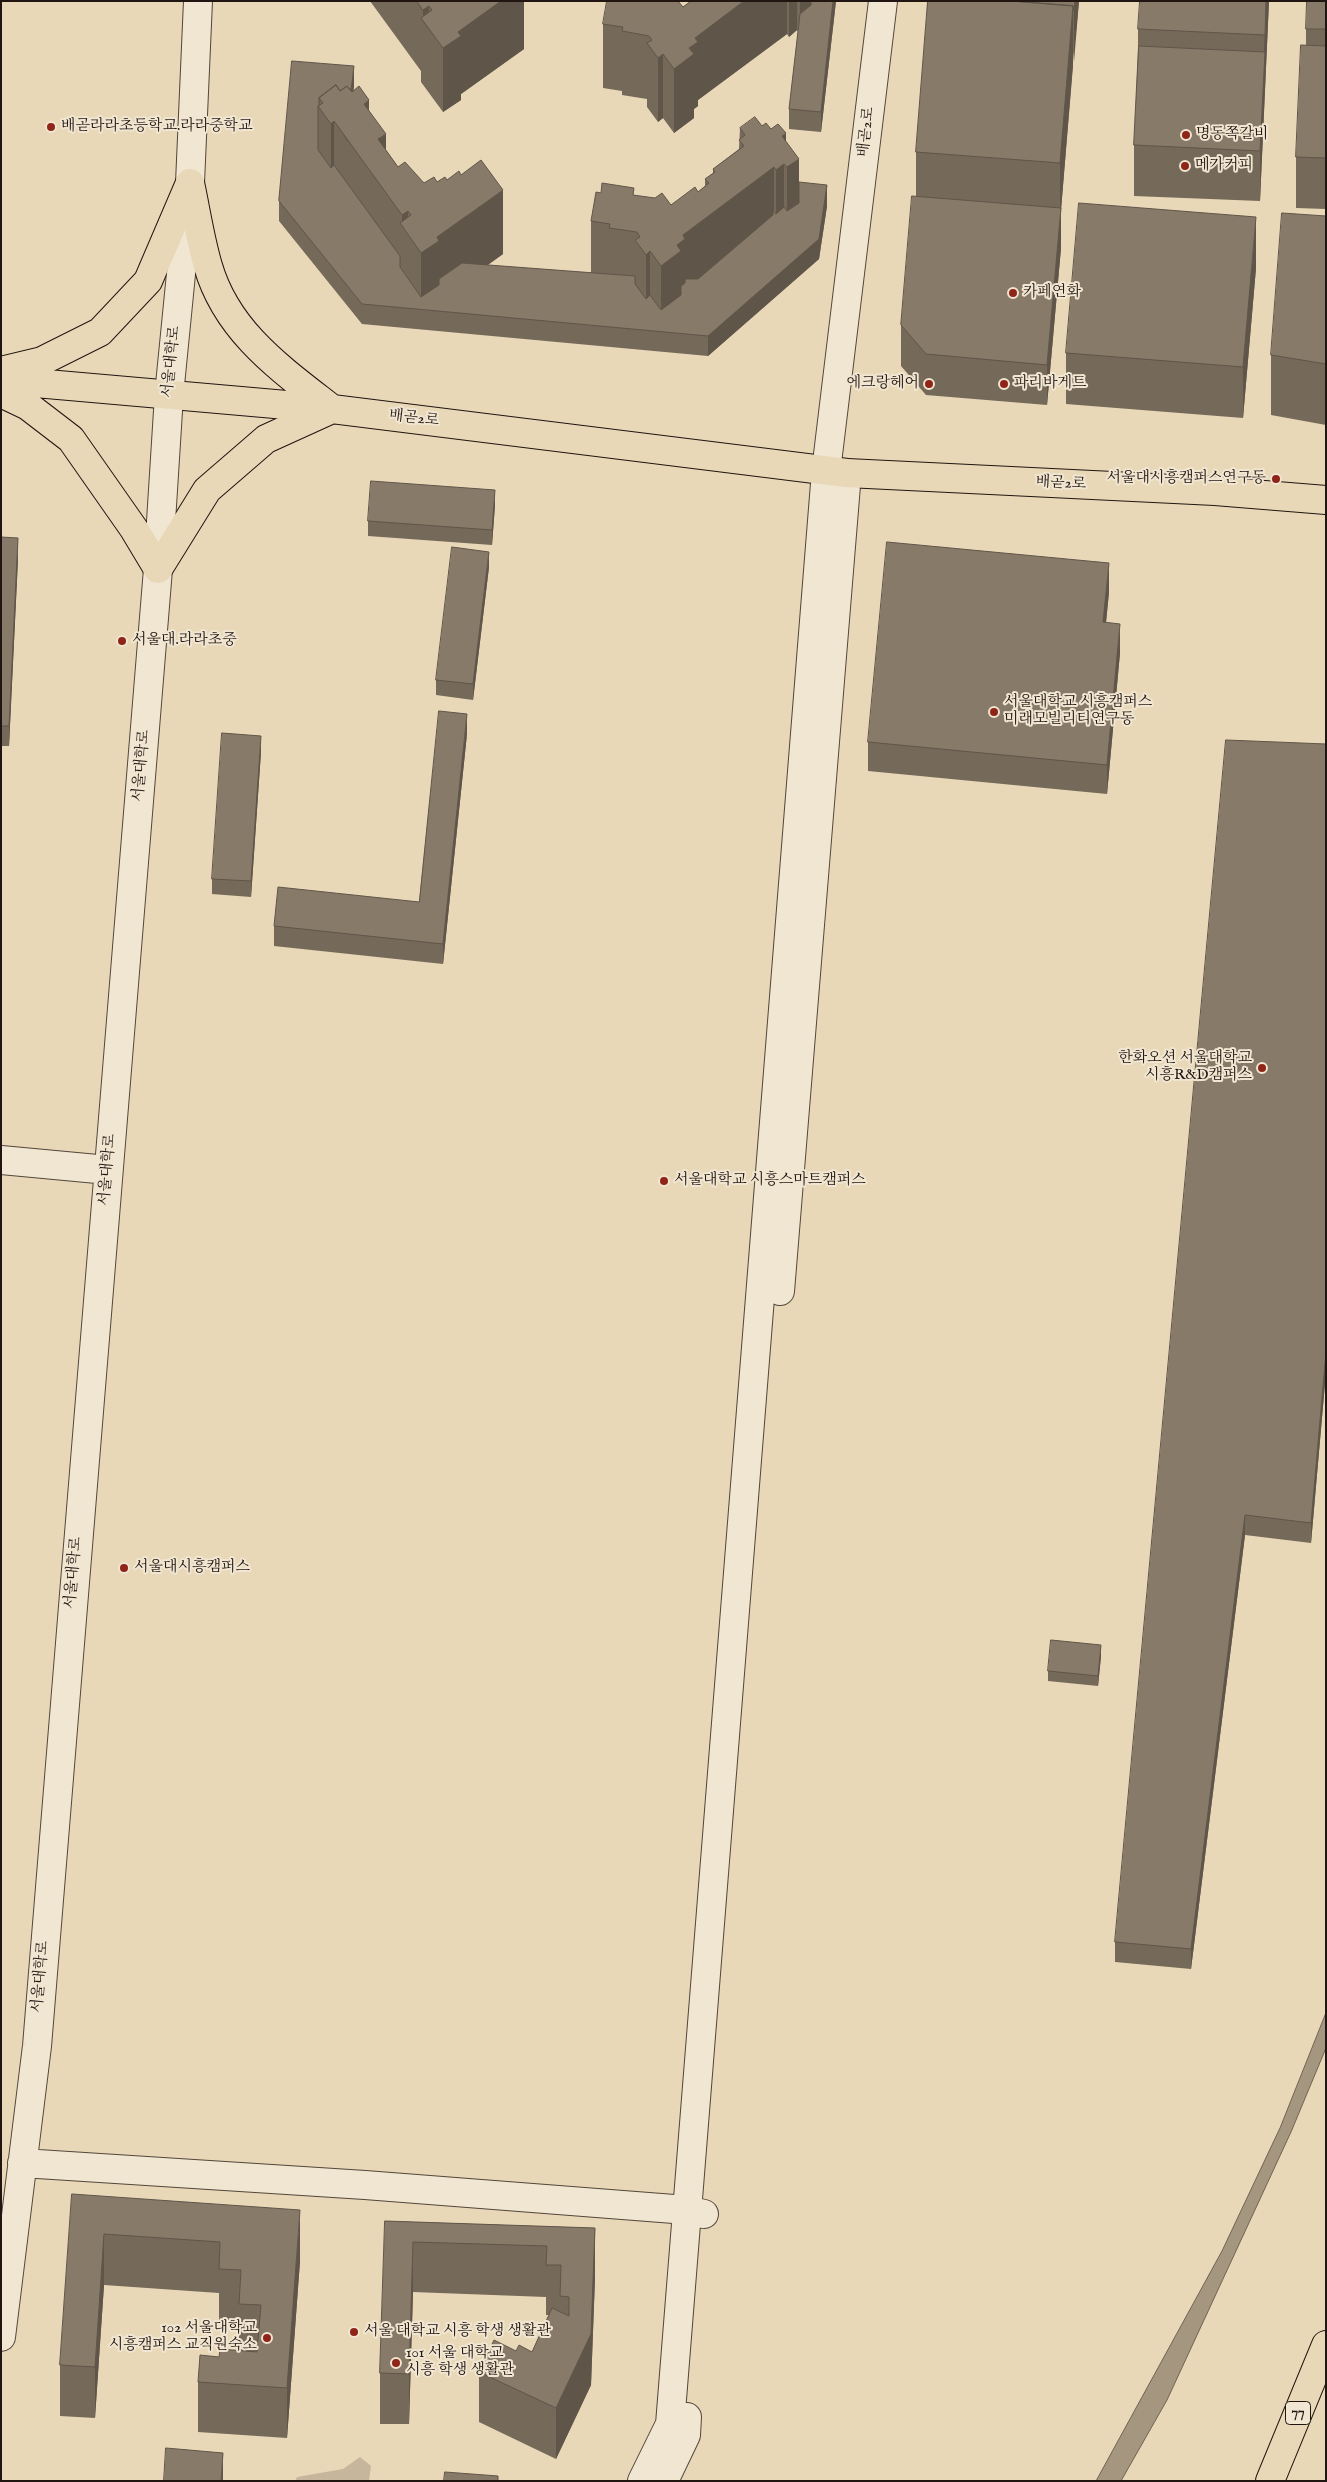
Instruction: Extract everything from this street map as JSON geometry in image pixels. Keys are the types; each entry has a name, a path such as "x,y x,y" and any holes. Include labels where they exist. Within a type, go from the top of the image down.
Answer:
{"main road":[{"path":"1,371 42,361 100,332 148,281 190,184"},
{"path":"1,393 28,406 71,439 134,529 158,570 207,490 266,439 332,409 258,350 242,331 223,301 208,268 190,184"},
{"name":"배곧2로","path":"1,380 332,409 836,472 1215,491 1326,500"},
{"name":"77","path":"1270,2481 1326,2345"}],"street":[{"name":"서울대학로","path":"1,2336 37,2046 158,570 169,395 190,184 198,1"},
{"name":"배곧2로","path":"836,472 883,1"},
{"path":"664,2481 686,2436 696,2212 836,472"},
{"path":"1,1160 108,1170"},
{"path":"22,2163 365,2185 696,2212"},
{"path":"642,2481 670,2424 696,2212"}],"shaded area":[{"path":"1326,2013 1326,2048 1291,2132 1167,2400 1121,2481 1096,2481 1222,2251 1280,2128"},
{"path":"360,2457 371,2466 369,2481 295,2481 297,2477 343,2469"}],"building":[{"path":"417,1 501,1 458,32 461,36 443,48 421,18 432,10 429,6 423,10"},
{"path":"607,1 678,1 683,7 691,1 744,1 695,38 698,42 689,48 694,54 674,69 663,54 658,58 647,43 652,40 649,36 622,31 623,27 603,24"},
{"path":"811,1 833,1 821,112 789,109 800,14 811,5"},
{"path":"928,1 1011,1 1073,6 1060,163 916,152"},
{"path":"1011,1 1075,1 1074,11 1073,6"},
{"path":"1140,1 1266,1 1265,35 1138,29"},
{"path":"1307,1 1326,1 1326,29 1306,29"},
{"path":"1301,45 1326,46 1326,158 1296,157"},
{"path":"1139,46 1265,52 1260,151 1134,145"},
{"path":"292,61 354,66 351,91 347,86 340,91 336,85 319,98 318,150 331,168 334,165 400,256 400,267 421,297 439,285 439,279 462,263 635,276 635,284 646,299 650,295 661,310 681,295 681,286 685,283 685,279 698,279 773,215 773,210 776,214 784,207 787,211 799,203 799,182 827,185 819,239 708,336 362,304 279,201"},
{"path":"336,85 340,91 347,86 352,92 359,86 369,100 364,104 386,134 378,139 398,167 405,162 424,183 434,177 437,182 445,177 447,180 459,171 461,175 481,160 503,190 437,237 439,241 421,253 400,223 411,215 408,211 402,215 334,121 331,124 318,106 323,103 319,98"},
{"path":"755,117 762,126 766,123 771,129 778,124 786,133 782,136 799,159 787,167 784,164 776,170 774,167 683,235 685,239 677,245 681,251 661,266 650,251 646,255 635,240 640,237 637,232 609,228 610,224 591,221 596,192 601,193 602,183 634,188 633,195 655,198 662,193 671,205 695,187 698,192 709,183 705,179 715,172 713,169 744,146 739,140 745,135 740,128"},
{"path":"912,196 1061,208 1047,365 926,354 901,325"},
{"path":"1079,203 1256,217 1243,367 1066,353"},
{"path":"1282,213 1326,216 1326,364 1271,355"},
{"path":"371,481 495,490 492,530 368,521"},
{"path":"1,537 18,538 9,726 1,726"},
{"name":"서울대학교 시흥캠퍼스 미래모빌리티연구동","path":"887,542 1109,563 1103,622 1120,624 1107,765 868,742"},
{"path":"452,547 489,552 473,684 436,680"},
{"path":"439,711 467,714 443,944 274,926 278,887 419,902"},
{"path":"222,733 261,736 251,881 212,879"},
{"name":"한화오션 서울대학교 시흥R&D캠퍼스","path":"1226,740 1326,744 1326,1352 1311,1523 1245,1515 1191,1949 1115,1942"},
{"path":"1051,1640 1101,1645 1098,1676 1048,1671"},
{"path":"72,2194 300,2210 287,2388 198,2382 200,2355 219,2357 220,2349 257,2352 261,2305 239,2304 241,2270 219,2269 220,2242 104,2234 95,2367 60,2365"},
{"path":"385,2221 595,2228 591,2334 556,2408 479,2372 494,2340 516,2351 519,2345 532,2352 552,2308 569,2316 569,2297 560,2296 561,2265 546,2265 547,2246 413,2242 409,2374 380,2373"},
{"path":"166,2448 223,2453 221,2481 164,2481"},
{"path":"445,2472 498,2476 498,2481 444,2481"}],"place":[{"name":"배곧라라초등학교.라라중학교","path":"51,127"},
{"name":"명동쪽갈비","path":"1186,135"},
{"name":"메가커피","path":"1185,166"},
{"name":"카페연화","path":"1013,293"},
{"name":"에크랑헤어","path":"929,384"},
{"name":"파리바게트","path":"1004,384"},
{"name":"서울대시흥캠퍼스연구동","path":"1276,479"},
{"name":"서울대.라라초중","path":"122,641"},
{"name":"서울대학교 시흥캠퍼스 미래모빌리티연구동","path":"994,712"},
{"name":"한화오션 서울대학교 시흥R&D캠퍼스","path":"1262,1068"},
{"name":"서울대학교 시흥스마트캠퍼스","path":"664,1181"},
{"name":"서울대시흥캠퍼스","path":"124,1568"},
{"name":"서울 대학교 시흥 학생 생활관","path":"354,2332"},
{"name":"102 서울대학교 시흥캠퍼스 교직원숙소","path":"267,2338"},
{"name":"101 서울 대학교 시흥 학생 생활관","path":"396,2363"}]}
